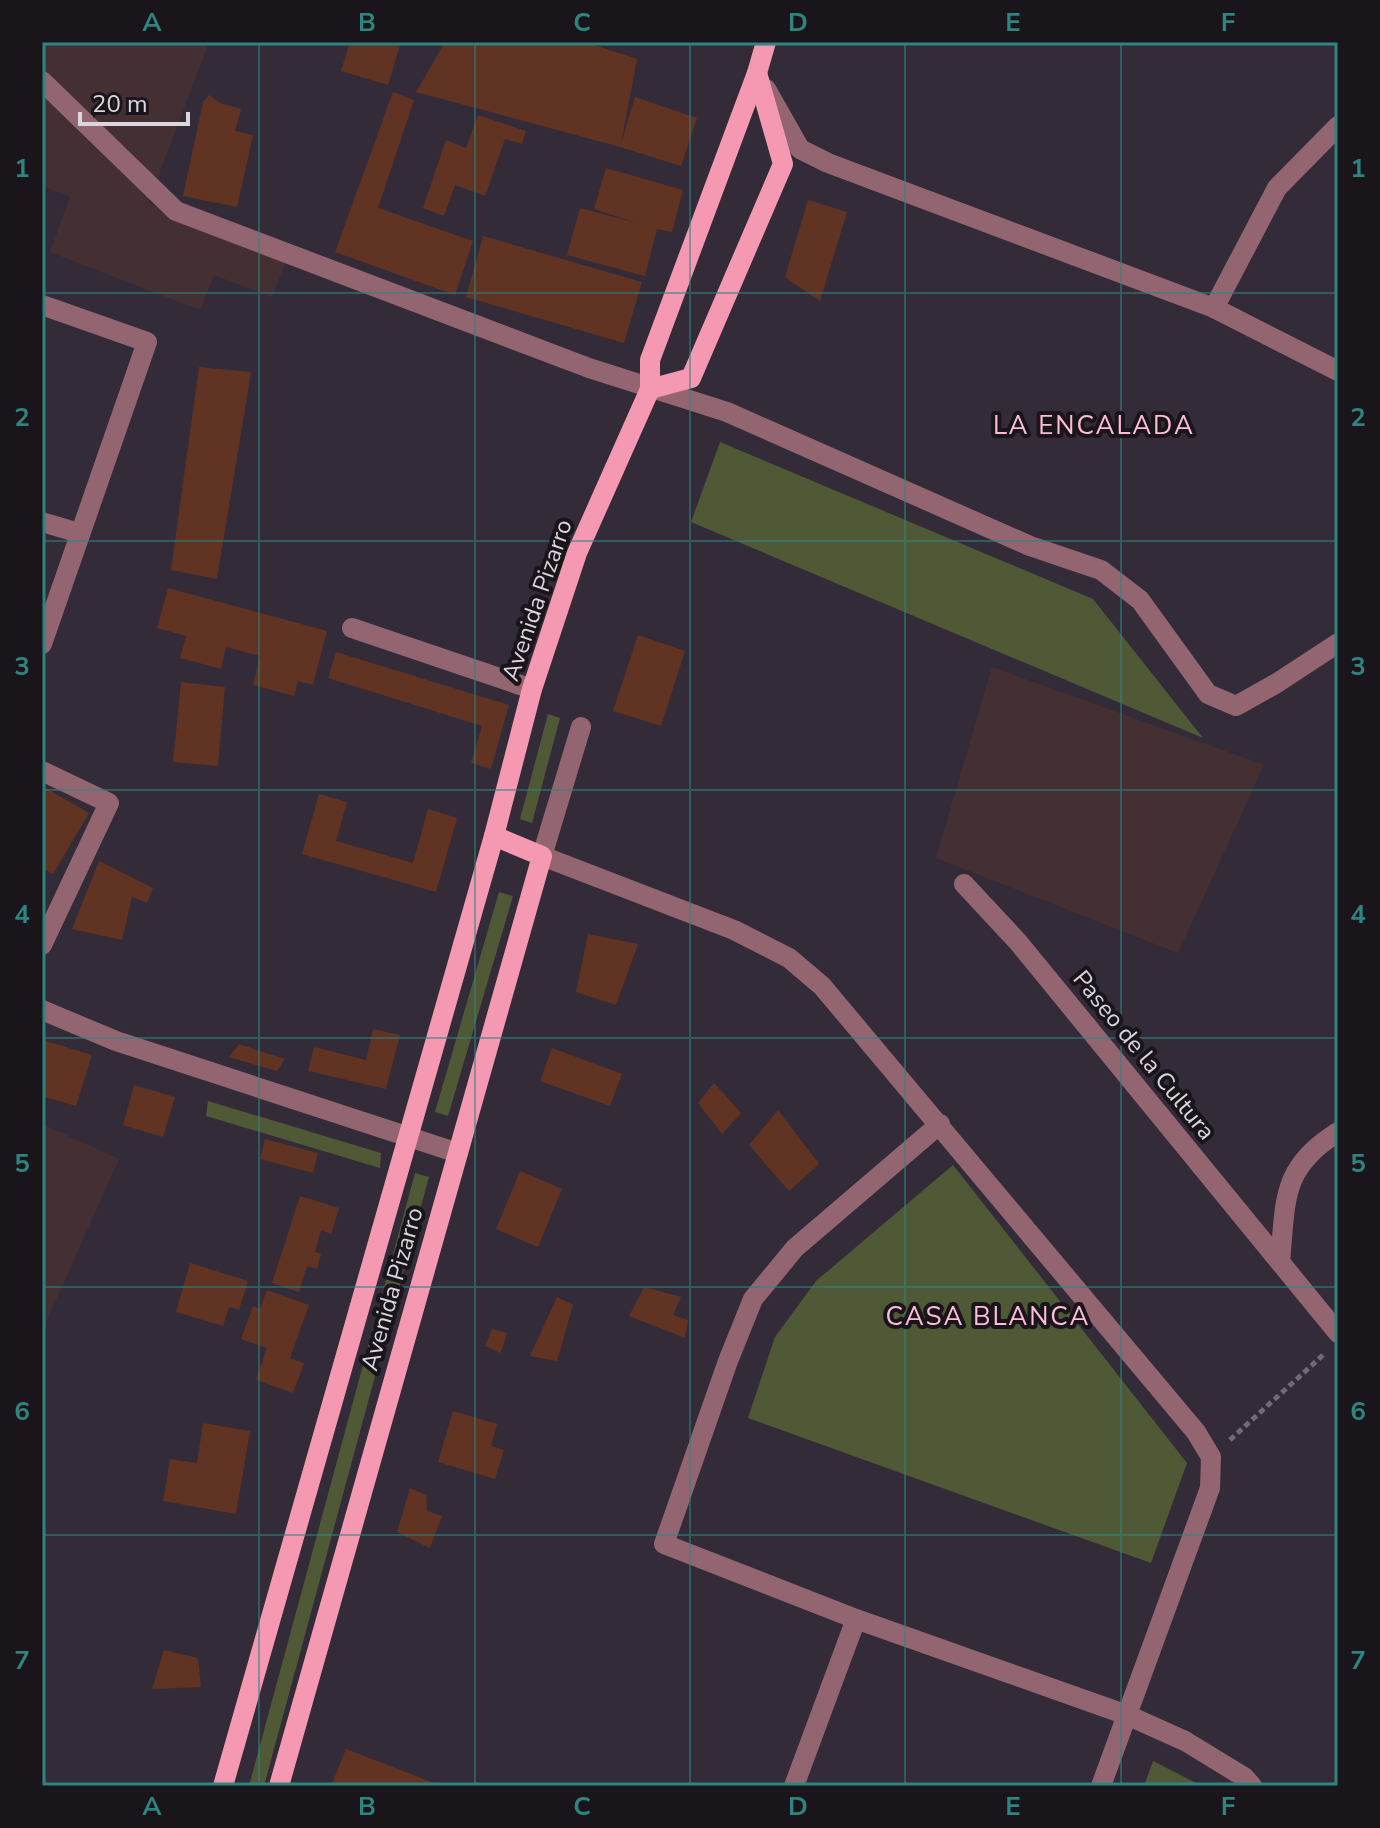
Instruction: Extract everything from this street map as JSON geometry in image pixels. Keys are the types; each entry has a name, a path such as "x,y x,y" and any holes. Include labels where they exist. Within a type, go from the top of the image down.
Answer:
{"main road":[{"name":"Avenida Pizarro","path":"223,1786 494,836 532,689 577,553 650,389 650,360 766,42"},
{"path":"650,389 691,378 783,164 757,73"},
{"path":"494,836 542,856"},
{"name":"Avenida Pizarro","path":"279,1786 542,856"}],"street":[{"path":"757,73 800,149 828,163 1214,308 1338,371"},
{"path":"42,81 176,211 589,368 727,412 1030,546 1101,570 1140,600 1208,694 1236,706 1338,643"},
{"path":"1214,308 1277,188 1338,126"},
{"path":"42,305 147,342 42,644"},
{"path":"42,522 79,533"},
{"path":"352,628 532,689"},
{"path":"581,727 542,856 734,930 789,958 822,986 1196,1432 1211,1457 1210,1488 1101,1786"},
{"path":"42,771 109,803 42,945"},
{"name":"Paseo de la Cultura","path":"964,884 1018,942 1338,1333"},
{"path":"42,1010 116,1041 458,1153"},
{"path":"940,1124 795,1248 753,1299 664,1544 856,1619 1127,1715 1185,1741 1244,1777 1252,1786"},
{"path":"1280,1262 1286,1193 1292,1178 1318,1145 1338,1132"},
{"path":"794,1786 856,1619"}],"path":[{"path":"1211,1457 1326,1351"}],"shaded area":[{"path":"42,42 209,42 148,203 288,256 272,297 214,275 200,310 50,252 70,197 42,186"},
{"path":"992,667 1264,765 1178,953 936,858"},
{"path":"42,1124 119,1159 42,1331"}],"green space":[{"path":"720,442 1093,599 1203,738 691,522"},
{"path":"548,714 560,718 532,823 520,819"},
{"path":"499,892 513,896 448,1116 435,1112"},
{"path":"208,1101 381,1153 380,1168 206,1116"},
{"path":"953,1165 1187,1463 1151,1563 748,1418 775,1337 816,1281"},
{"path":"415,1173 429,1177 264,1786 249,1786"},
{"path":"1153,1761 1202,1786 1144,1786"}],"building":[{"path":"350,42 401,42 388,85 341,71"},
{"path":"445,42 585,42 637,59 621,144 635,97 697,118 681,166 416,92"},
{"path":"393,92 414,100 378,208 473,241 455,295 335,252"},
{"path":"209,95 220,103 241,109 235,131 253,135 237,207 183,196 203,102"},
{"path":"478,115 526,131 522,144 505,139 485,196 455,185 444,216 423,208 446,140 466,148"},
{"path":"606,168 683,190 672,232 657,229 645,276 567,255 580,208 637,223 594,209"},
{"path":"808,200 847,212 820,301 785,277"},
{"path":"483,236 642,282 624,343 466,297"},
{"path":"199,367 251,372 217,579 171,570"},
{"path":"168,588 327,631 313,685 298,681 294,696 253,685 260,656 226,647 221,669 180,658 186,636 157,628"},
{"path":"638,635 685,651 661,726 613,711"},
{"path":"336,652 509,705 491,769 471,763 482,726 328,678"},
{"path":"181,682 225,687 218,766 173,762"},
{"path":"42,786 89,813 53,874 42,868"},
{"path":"319,794 347,802 336,841 413,863 428,809 457,818 436,892 302,854"},
{"path":"99,861 153,888 147,903 132,897 122,940 72,929"},
{"path":"588,934 638,944 616,1005 576,992"},
{"path":"373,1029 400,1035 386,1089 308,1071 314,1047 366,1060"},
{"path":"46,1041 92,1055 76,1106 42,1096 42,1046"},
{"path":"239,1044 285,1059 277,1071 229,1057"},
{"path":"552,1048 622,1074 610,1106 540,1081"},
{"path":"714,1083 741,1113 722,1134 698,1103"},
{"path":"134,1085 175,1097 163,1137 123,1125"},
{"path":"778,1110 819,1164 789,1191 749,1145"},
{"path":"265,1139 318,1153 313,1173 260,1159"},
{"path":"520,1171 562,1189 538,1247 496,1229"},
{"path":"300,1196 339,1208 331,1234 321,1230 315,1252 321,1254 317,1269 307,1266 299,1292 272,1283"},
{"path":"190,1263 248,1281 239,1310 229,1307 223,1326 176,1312"},
{"path":"644,1287 681,1297 673,1315 688,1320 685,1338 629,1316"},
{"path":"267,1290 309,1305 290,1358 304,1363 293,1393 256,1380 267,1348 241,1339 253,1306 260,1309"},
{"path":"557,1297 573,1305 557,1361 530,1356"},
{"path":"492,1329 507,1333 501,1353 485,1346"},
{"path":"453,1411 497,1424 491,1446 504,1450 495,1479 438,1462"},
{"path":"203,1423 250,1431 236,1514 163,1501 170,1459 197,1463"},
{"path":"410,1488 426,1495 427,1511 442,1516 430,1548 397,1532"},
{"path":"164,1650 198,1658 201,1687 152,1689"},
{"path":"346,1749 442,1786 331,1786"}],"district":[{"name":"LA ENCALADA","path":"1094,425"},
{"name":"CASA BLANCA","path":"988,1316"}]}
